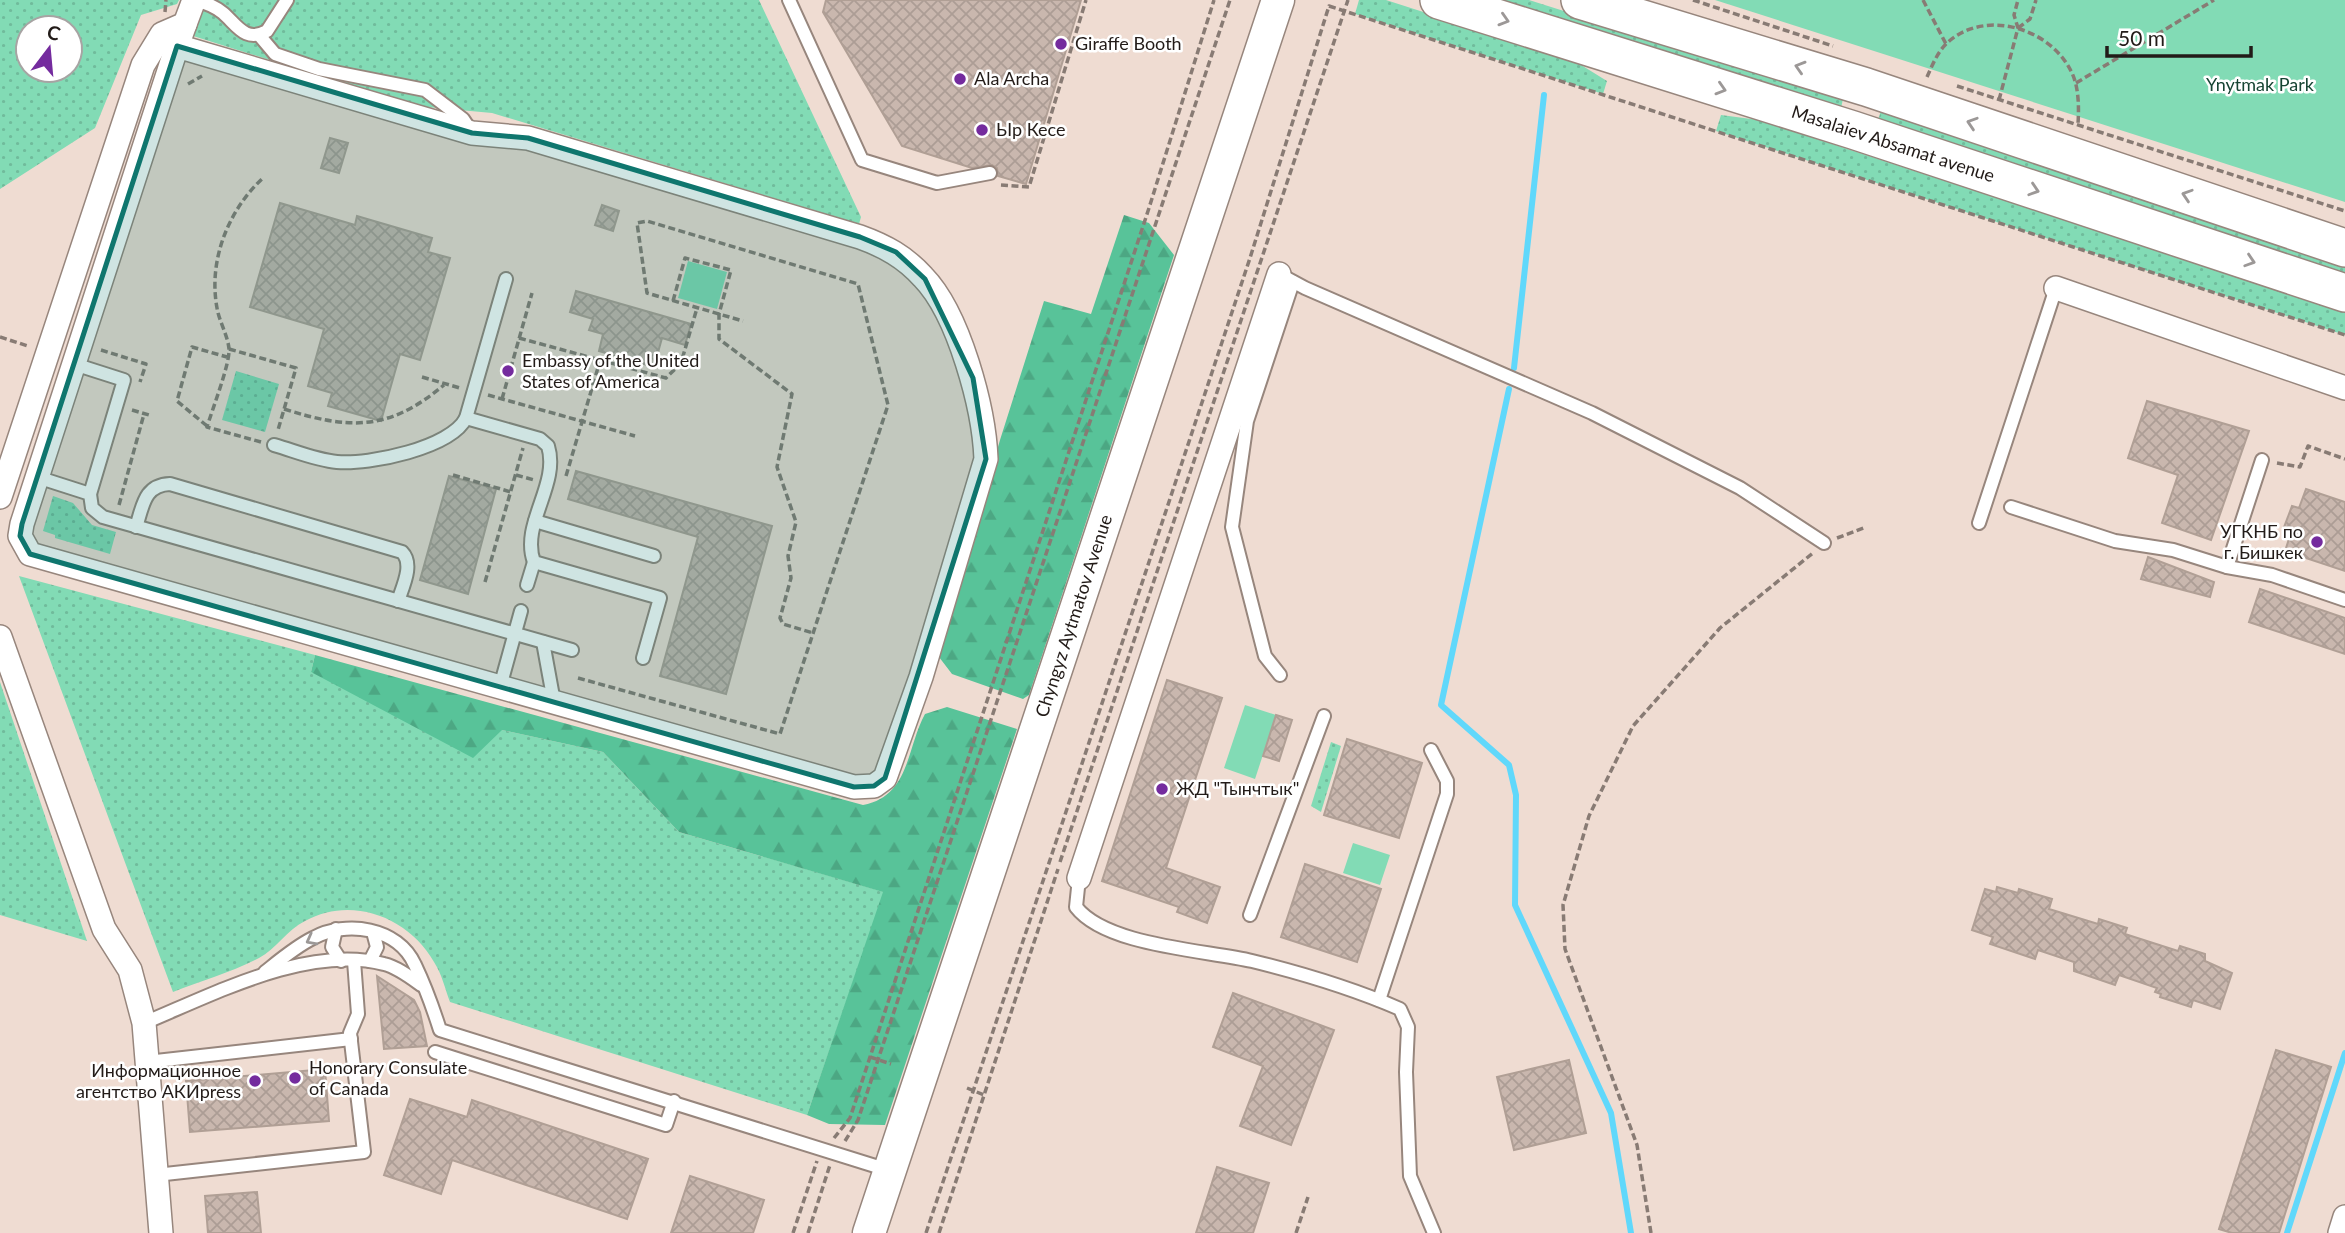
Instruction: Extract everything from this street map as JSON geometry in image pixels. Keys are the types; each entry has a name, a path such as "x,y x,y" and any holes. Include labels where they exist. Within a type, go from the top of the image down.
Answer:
{"main road":[{"name":"Chyngyz Aytmatov Avenue","path":"869,1233 1278,0"},
{"name":"Masalaiev Absamat avenue","path":"1439,0 1853,130 2345,293"},
{"path":"1580,0 1866,88 2345,247"},
{"path":"1853,130 1866,88"}],"street":[{"path":"177,46 472,133 528,138 860,237 896,252 925,279 938,296 973,378 983,421 986,459 891,767 885,778 874,786 854,787 30,554 20,536 37,477 83,367 177,46 195,0"},
{"path":"0,497 143,65 162,34 185,24"},
{"path":"1079,878 1286,278"},
{"path":"2056,288 2345,388"},
{"path":"0,637 104,929 130,970 144,1023 162,1233"},
{"path":"2340,1233 2345,1217"}],"lane":[{"path":"195,0 218,9 241,32 259,35 275,54 319,69 425,90 463,119 472,133"},
{"path":"259,35 272,25 287,0"},
{"path":"789,0 862,160 937,183 990,173"},
{"path":"1280,675 1265,656 1232,527 1247,421 1286,278 1592,413 1740,488 1824,543"},
{"path":"274,445 338,462 372,460 404,453 454,432 466,418 506,279"},
{"path":"1979,523 2056,288"},
{"path":"83,367 124,380 90,494 92,508 96,514 572,650"},
{"path":"466,418 540,439 548,446 551,456 528,547 534,562 527,585"},
{"path":"2227,567 2262,460"},
{"path":"37,477 90,494"},
{"path":"136,527 146,495 159,484 170,484 402,552 407,558 408,566 398,601"},
{"path":"2011,507 2115,541 2173,550 2227,567 2272,575 2345,600"},
{"path":"535,521 654,556"},
{"path":"534,562 660,598 643,658"},
{"path":"500,687 521,611"},
{"path":"542,642 554,702"},
{"path":"1250,915 1324,716"},
{"path":"1378,1000 1447,794 1447,780 1431,750"},
{"path":"1079,878 1076,907 1090,921 1125,935 1252,961 1400,1009 1408,1027 1406,1072 1410,1176 1434,1233"},
{"path":"265,972 302,943 336,929 373,932 401,946 415,964 440,1030 674,1101 890,1171"},
{"path":"156,1175 364,1152 351,1039 358,1014 347,961 332,947 336,929"},
{"path":"370,961 377,947 373,932"},
{"path":"144,1023 265,972 347,961 370,961 386,964 421,985"},
{"path":"147,1062 351,1039"},
{"path":"435,1052 666,1125 674,1101"}],"path":[{"path":"957,181 1029,187 1086,0"},
{"path":"808,1233 831,1151 850,1118 1149,208 1214,0"},
{"path":"793,1233 818,1159 831,1151 858,1120 1230,0"},
{"path":"939,1233 1160,556 1348,0"},
{"path":"1693,0 1836,47"},
{"path":"1923,0 1946,44"},
{"path":"1999,100 2018,28 2014,15 2018,0"},
{"path":"2018,28 2030,19 2036,0"},
{"path":"2076,83 2214,0"},
{"path":"926,1233 1251,258 1329,6 2345,335"},
{"path":"1939,80 1927,77 1946,44 1972,28 2001,25 2018,28 2036,36 2067,62 2076,83 2077,124"},
{"path":"186,86 199,77 208,76"},
{"path":"1951,84 2345,211"},
{"path":"207,427 229,349 216,305 217,264 230,220 251,188 264,177"},
{"path":"578,678 780,734 888,405 858,284 641,220 637,227 646,293 743,321"},
{"path":"673,301 685,258 731,270 719,314 719,340 792,394 778,467 796,522 788,556 791,578 780,618 783,624 813,633"},
{"path":"502,399 532,293"},
{"path":"519,338 659,377 672,375 681,363 697,308"},
{"path":"0,337 47,352"},
{"path":"227,357 192,347 177,401 207,427 274,445 296,368 229,349"},
{"path":"83,367 98,349"},
{"path":"566,478 600,361"},
{"path":"422,377 635,436"},
{"path":"284,409 332,422 369,424 410,410 445,384"},
{"path":"118,511 146,414 132,410"},
{"path":"485,582 527,435"},
{"path":"2262,460 2300,467 2308,446 2345,458"},
{"path":"453,475 511,492"},
{"path":"1651,1233 1637,1145 1565,949 1563,905 1589,816 1633,726 1720,628 1824,543 1866,527"},
{"path":"870,1057 891,1064"},
{"path":"967,1088 985,1094"},
{"path":"1296,1233 1308,1197"}],"highlighted area":[{"path":"177,46 472,133 528,138 860,237 896,252 925,279 973,378 986,459 885,778 874,786 854,787 30,554 20,536 22,524"}],"green space":[{"path":"0,0 179,0 177,4 141,15 95,128 0,189"},
{"path":"202,0 759,0 861,217 859,224 492,113 416,106 190,35"},
{"path":"1359,0 1386,0 1573,60 1607,81 1603,94 1355,14"},
{"path":"1494,0 1529,0 1843,99 1841,108"},
{"name":"Ynytmak Park","path":"1715,0 2345,0 2345,202"},
{"path":"1881,110 2345,267 2345,279 1878,121"},
{"path":"1721,115 1759,120 2345,312 2345,335 1716,131"},
{"path":"1124,215 1149,223 1174,255 1029,695 1023,699 952,674 939,657 1000,440 1044,301 1091,314"},
{"path":"688,261 727,272 717,309 678,298"},
{"path":"236,371 279,384 265,432 222,420"},
{"path":"53,496 73,503 92,525 116,532 110,554 55,538 55,535 43,531"},
{"path":"19,576 315,655 311,672 502,730 603,752 679,832 884,892 807,1115 450,1002 434,962 410,933 394,922 359,911 323,913 293,929 259,958 173,992"},
{"path":"315,655 863,805 890,792 898,781 925,714 947,707 1017,729 885,1125 829,1124 807,1115 883,892 679,832 603,752 502,730 473,758 311,672"},
{"path":"0,682 87,941 0,915"},
{"path":"1245,705 1276,715 1255,779 1224,768"},
{"path":"1331,742 1341,746 1321,812 1311,806"},
{"path":"1353,843 1390,855 1380,885 1343,873"}],"building":[{"name":"Ala Archa","path":"826,0 1081,0 1026,184 998,176 997,168 992,165 972,168 902,146 823,12"},
{"path":"330,138 348,143 339,173 321,168"},
{"path":"280,203 355,225 357,216 432,238 428,252 450,258 420,360 400,354 381,421 328,406 332,393 308,386 324,329 250,307"},
{"path":"602,205 619,211 613,231 595,225"},
{"path":"576,291 691,324 685,345 662,338 654,367 599,351 603,334 589,330 593,319 570,312"},
{"path":"2147,401 2249,431 2211,540 2162,523 2178,475 2128,458"},
{"path":"576,471 772,526 726,694 660,676 698,537 568,499"},
{"path":"449,476 496,489 468,594 420,580"},
{"name":"УГКНБ по г. Бишкек","path":"2306,489 2345,502 2345,571 2285,551 2291,533 2283,530 2292,506 2299,508"},
{"path":"2148,557 2214,582 2210,597 2141,579"},
{"path":"2260,589 2345,618 2345,654 2249,622"},
{"name":"ЖД \"Тынчтык\"","path":"1167,680 1222,698 1166,868 1220,887 1207,923 1177,912 1179,907 1102,881"},
{"path":"1276,715 1292,720 1279,761 1263,756"},
{"path":"1347,739 1422,763 1399,838 1324,815"},
{"path":"1305,864 1381,889 1357,962 1281,937"},
{"path":"1997,887 2018,893 2019,889 2052,899 2049,909 2098,924 2099,919 2127,928 2125,934 2178,951 2180,946 2205,954 2205,961 2232,973 2220,1009 2193,1000 2191,1007 2160,997 2161,994 2155,992 2157,988 2119,975 2115,985 2074,971 2074,962 2038,950 2035,959 1990,944 1993,937 1972,930 1985,889 1996,892"},
{"path":"377,976 414,1000 420,1012 427,1046 384,1049"},
{"path":"1233,993 1334,1030 1291,1145 1240,1126 1263,1066 1213,1047"},
{"path":"2276,1050 2331,1067 2279,1233 2232,1233 2219,1229"},
{"path":"1569,1060 1586,1133 1514,1150 1497,1077"},
{"path":"325,1069 329,1121 190,1132 186,1081"},
{"path":"410,1099 467,1117 472,1100 648,1159 627,1219 452,1160 441,1194 384,1175"},
{"path":"1217,1167 1269,1183 1253,1233 1196,1233"},
{"path":"690,1176 764,1200 753,1233 671,1233"},
{"path":"257,1192 261,1233 208,1233 205,1196"}],"waterway":[{"path":"1514,368 1544,95"},
{"path":"1509,389 1441,705 1509,765 1516,795 1515,905 1611,1113 1631,1233"},
{"path":"2287,1233 2345,1053"}],"place":[{"name":"Giraffe Booth","path":"1061,44"},
{"name":"Ala Archa","path":"960,79"},
{"name":"Ыр Кесе","path":"982,130"},
{"name":"Embassy of the United States of America","path":"508,371"},
{"name":"УГКНБ по г. Бишкек","path":"2317,542"},
{"name":"ЖД \"Тынчтык\"","path":"1162,789"},
{"name":"Honorary Consulate of Canada","path":"295,1078"},
{"name":"Информационное агентство АКИpress","path":"255,1081"}]}
